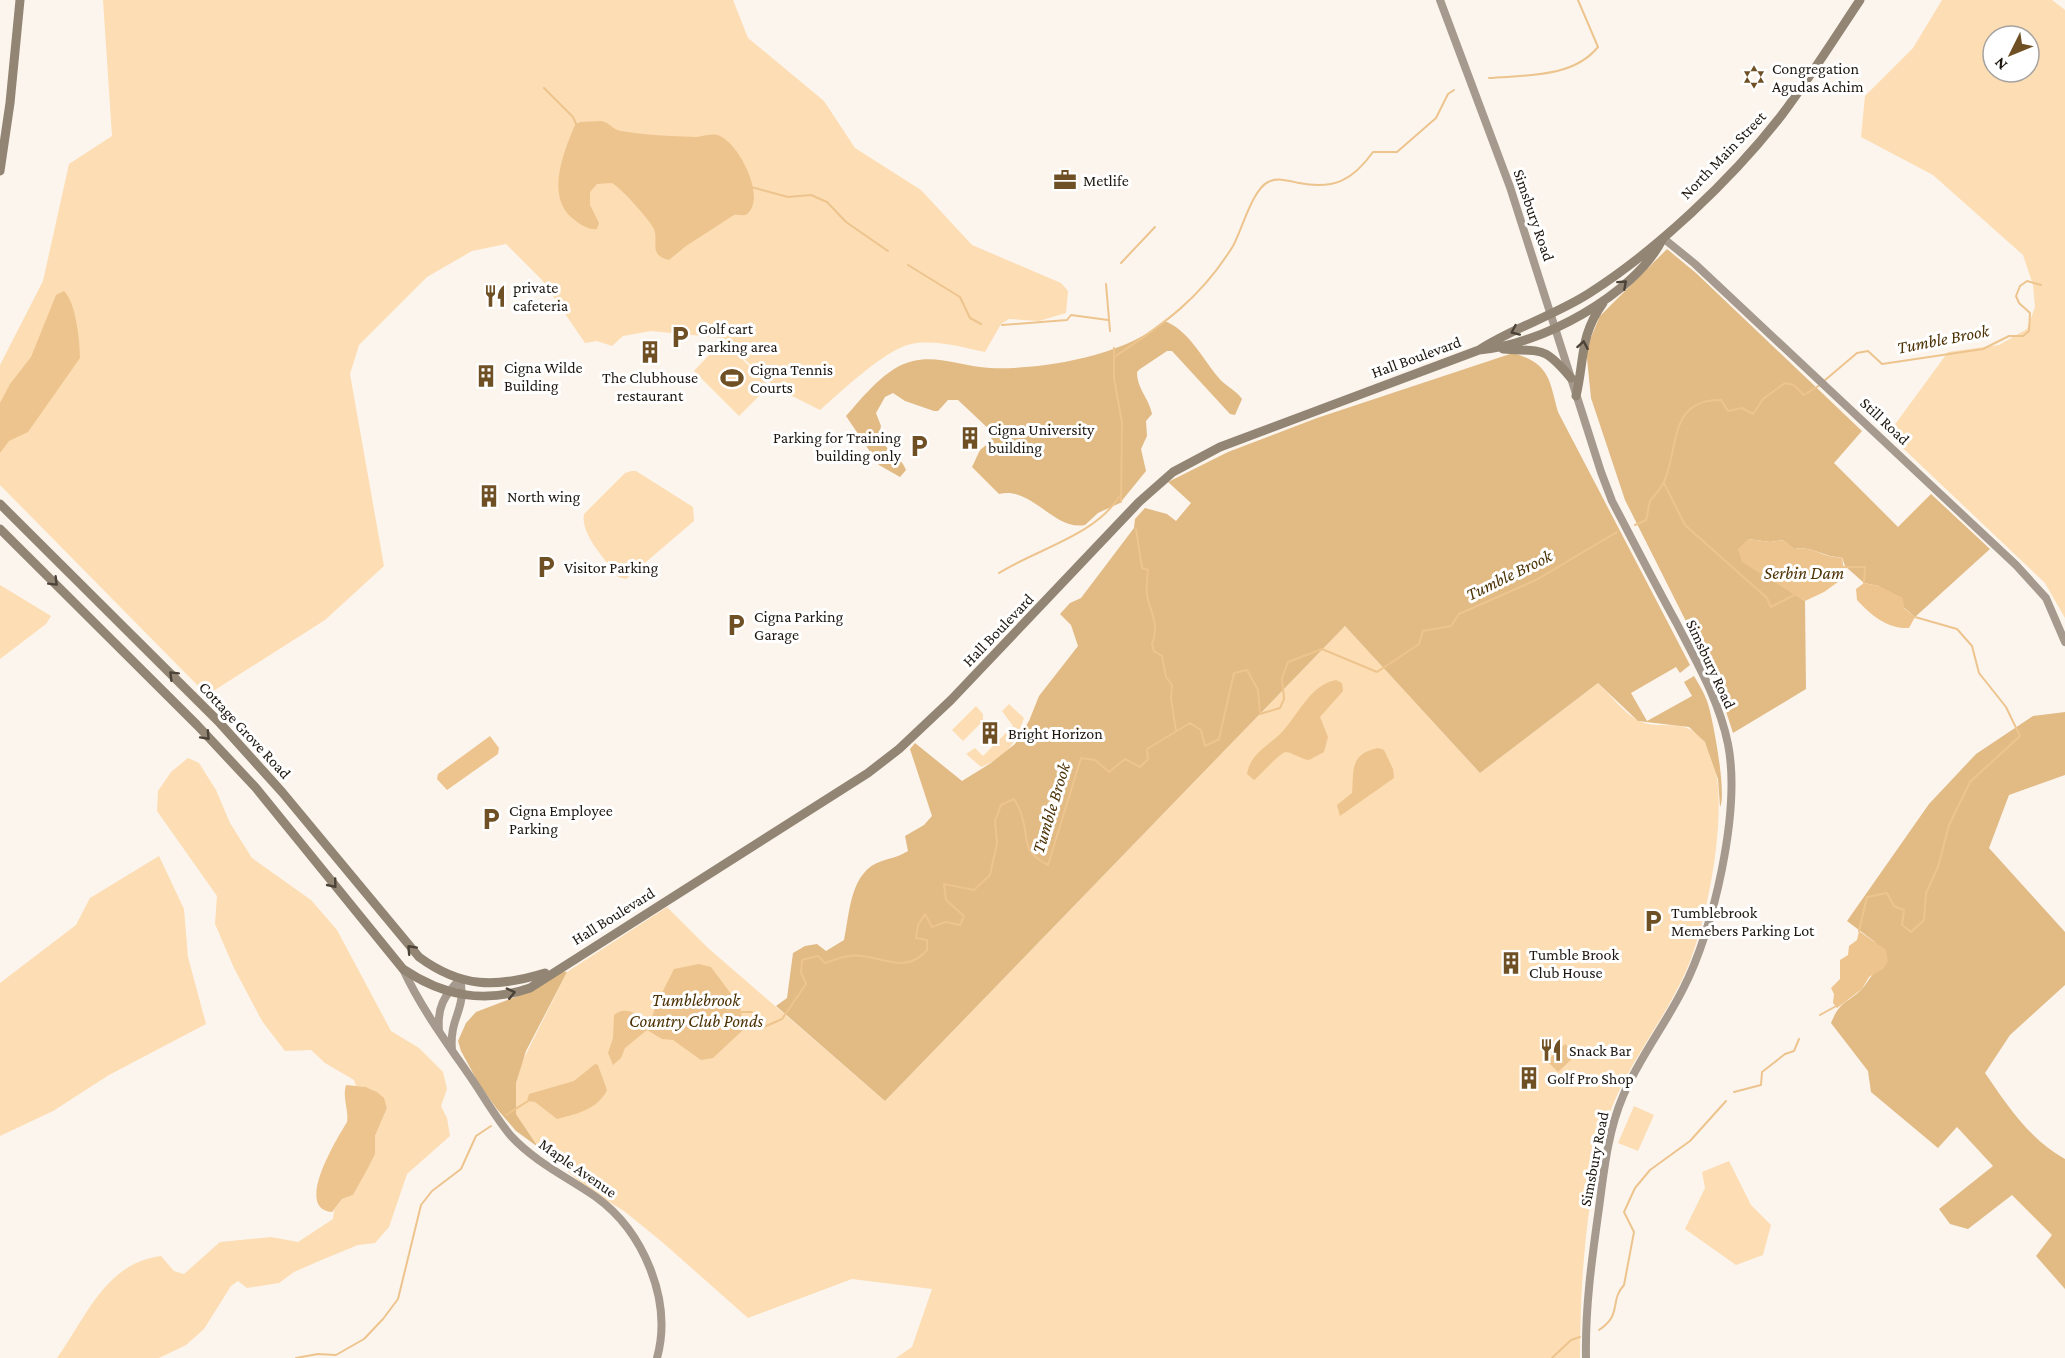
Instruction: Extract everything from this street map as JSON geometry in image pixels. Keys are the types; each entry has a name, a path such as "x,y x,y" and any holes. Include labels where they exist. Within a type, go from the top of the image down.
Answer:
{"main road":[{"path":"0,171 10,104 20,0"},
{"name":"Simsbury Road","path":"1440,0 1510,187 1612,501 1714,700 1728,745 1732,788 1723,853 1702,942 1684,987 1633,1075 1614,1120 1606,1155 1588,1289 1586,1358"},
{"name":"North Main Street","path":"1553,315 1598,287 1663,238 1771,128 1860,0"},
{"name":"North Main Street","path":"1557,327 1606,300 1656,253 1663,238"},
{"name":"Still Road","path":"1663,238 1695,264 2033,582 2052,610 2065,642"},
{"path":"1576,396 1584,337 1592,318 1606,300"},
{"name":"Hall Boulevard","path":"455,994 485,998 512,994 530,988 553,971 868,773 899,749 1022,628 1139,502 1173,472 1220,447 1479,350 1496,339 1553,315"},
{"name":"Hall Boulevard","path":"1479,350 1501,349 1557,327"},
{"path":"1501,349 1539,350 1551,356 1571,378"},
{"name":"Cottage Grove Road","path":"0,504 218,720 282,792 419,957 441,973 460,979"},
{"name":"Cottage Grove Road","path":"0,529 248,780 403,969 435,988 455,994"},
{"path":"13,541 31,534"},
{"name":"Maple Avenue","path":"403,969 439,1034 511,1136 536,1158 616,1214 635,1239 649,1266 661,1312 657,1358"},
{"name":"Hall Boulevard","path":"460,979 494,984 511,983 553,971"},
{"path":"455,994 460,979"},
{"path":"439,1034 438,1013 455,994 460,979"},
{"path":"452,1050 451,1027 462,1004 455,994"}],"shaded area":[{"path":"103,0 733,0 748,38 824,101 855,148 921,190 972,245 1061,283 1068,291 1066,313 1039,321 1009,319 1001,324 985,352 930,342 900,348 864,372 820,410 774,387 722,338 651,331 623,336 612,346 597,341 585,343 542,280 506,244 472,251 427,277 359,345 350,374 384,566 325,620 207,695 0,485 0,365 43,281 69,164 112,136"},
{"path":"1942,0 2052,0 2065,10 2065,618 2045,583 1888,434 1948,352 1999,345 2027,329 2035,307 2033,285 2023,255 1933,175 1861,137 1865,96 1913,48"},
{"path":"1667,249 1696,273 1862,431 1834,463 1898,527 1931,494 1990,549 1915,617 1879,586 1864,583 1845,566 1842,557 1829,556 1808,549 1794,549 1783,540 1770,542 1748,539 1782,586 1805,601 1806,689 1733,733 1716,681 1625,500 1591,398 1586,349 1600,316"},
{"path":"1164,321 1187,337 1218,377 1242,399 1235,415 1230,414 1172,351 1167,351 1140,369 1137,372 1139,383 1152,414 1146,421 1147,436 1141,449 1146,471 1120,503 1098,513 1085,525 1063,522 1022,496 1011,493 999,494 972,467 980,450 991,441 992,432 958,400 948,400 938,411 934,411 905,401 893,393 885,397 876,413 881,426 879,435 904,465 906,470 900,477 879,465 846,416 885,376 903,364 913,361 932,359 990,368 1057,363 1105,352 1128,343"},
{"name":"Cigna Tennis Courts","path":"723,340 769,386 739,416 694,371"},
{"path":"1513,353 1534,362 1546,374 1558,412 1690,665 1680,673 1676,667 1631,693 1647,721 1692,696 1684,682 1694,676 1707,701 1713,723 1721,772 1720,807 1718,779 1705,742 1689,727 1638,721 1598,683 1480,773 1345,626 885,1101 776,1006 787,998 793,953 805,946 817,944 826,951 844,940 853,894 863,874 871,866 908,851 905,836 924,825 932,816 910,749 915,743 962,781 991,763 1015,744 1029,721 1039,696 1078,646 1071,625 1060,614 1070,603 1081,598 1134,528 1135,519 1145,508 1167,514 1176,521 1191,503 1168,482 1228,452 1317,418"},
{"path":"636,471 693,507 694,521 626,579 618,577 595,547 586,530 584,514 625,473"},
{"path":"0,585 51,616 46,624 0,659"},
{"path":"1345,626 1480,773 1598,683 1637,720 1654,725 1680,726 1696,733 1704,741 1714,761 1718,788 1715,854 1710,889 1694,950 1676,991 1620,1090 1604,1132 1585,1244 1580,1358 896,1358 912,1347 932,1289 852,1279 748,1318 661,1241 624,1211 590,1190 538,1147 516,1114 516,1083 521,1064 567,972 667,907 708,948 885,1101"},
{"path":"1009,704 1024,718 1017,735 1004,754 981,767 966,754 975,748 983,756 1013,726 1002,711"},
{"path":"976,706 983,714 983,721 963,741 952,730"},
{"path":"2065,712 2065,775 2009,795 1989,848 2065,932 2065,985 2010,1035 1985,1073 2030,1132 2065,1159 2065,1289 2036,1256 2052,1235 2012,1195 1968,1229 1950,1224 1939,1209 1993,1166 1957,1127 1938,1148 1871,1092 1868,1071 1831,1023 1841,1006 1857,994 1877,971 1875,942 1847,921 1929,804 1976,754 2033,716"},
{"path":"188,758 199,763 216,790 230,823 252,858 311,900 337,930 391,1031 419,1048 443,1072 447,1089 441,1106 447,1118 450,1136 407,1174 389,1227 375,1243 358,1245 319,1261 294,1272 279,1283 247,1288 238,1281 231,1286 204,1329 186,1345 159,1358 57,1358 99,1295 125,1269 161,1256 174,1271 184,1274 220,1242 271,1237 298,1242 333,1219 334,1210 342,1199 353,1195 373,1158 375,1136 387,1108 383,1098 376,1091 356,1086 354,1080 325,1063 311,1050 285,1051 262,1021 234,968 215,924 217,896 157,811 158,791 171,772"},
{"path":"159,856 184,909 188,957 206,1024 109,1075 53,1111 0,1136 0,983 76,925 90,898"},
{"path":"561,971 567,972 526,1051 516,1083 516,1114 538,1147 516,1131 497,1109 479,1084 458,1041 466,1023 476,1012 523,994"},
{"path":"1634,1106 1654,1115 1638,1151 1618,1143"},
{"path":"1729,1161 1751,1205 1771,1225 1763,1255 1736,1265 1685,1229 1705,1188 1702,1172"}],"water":[{"path":"601,121 618,130 630,132 694,137 720,136 735,149 748,172 754,196 752,206 747,214 734,215 686,246 669,260 658,255 656,251 655,234 651,224 628,197 612,183 597,184 590,192 590,205 599,223 597,229 583,226 566,212 558,189 559,176 575,125 580,122"},
{"path":"64,291 72,304 80,358 28,432 9,441 0,453 0,403 10,384 31,357 56,295"},
{"name":"Serbin Dam","path":"1748,539 1770,542 1783,540 1795,549 1808,549 1829,556 1842,557 1845,577 1824,592 1805,601 1742,562 1738,549"},
{"path":"1864,583 1879,586 1903,598 1904,608 1915,617 1909,628 1887,624 1862,606 1857,600 1856,589"},
{"path":"1336,680 1342,683 1343,691 1320,717 1328,737 1324,752 1309,760 1286,752 1254,780 1247,774 1255,756 1286,728 1311,695 1318,688"},
{"path":"490,736 499,748 498,754 447,790 437,779 438,774"},
{"path":"1378,748 1384,750 1393,769 1394,778 1340,816 1337,805 1352,793 1355,764 1362,754"},
{"path":"1859,931 1886,950 1888,962 1883,969 1869,977 1862,989 1837,1008 1833,1003 1834,994 1831,988 1840,979 1840,960 1848,955 1849,946 1857,940"},
{"name":"Tumblebrook Country Club Ponds","path":"699,964 711,967 740,1006 744,1029 713,1058 701,1060 673,1040 662,1039 647,1030 625,1048 621,1058 613,1065 608,1053 613,1038 614,1015 628,1011 652,1019 674,969"},
{"path":"1565,1044 1576,1055 1558,1072 1547,1061"},
{"name":"Tumblebrook Country Club Ponds","path":"595,1064 598,1065 607,1090 598,1102 586,1110 557,1119 535,1102 527,1101 529,1094 574,1081"},
{"path":"346,1085 366,1087 377,1092 384,1098 387,1108 375,1136 375,1154 368,1168 353,1195 342,1199 332,1212 321,1208 317,1199 317,1186 328,1156 347,1122"}],"waterway":[{"path":"1489,78 1548,73 1562,70 1588,57 1598,47 1578,0"},
{"path":"544,88 573,117 577,126"},
{"path":"1114,357 1180,309 1208,281 1233,246 1252,202 1262,186 1276,180 1311,185 1333,184 1342,181 1358,170 1373,152 1397,152 1436,118 1448,94 1454,90"},
{"path":"751,187 788,197 811,195 827,202 846,222 888,251"},
{"path":"1121,263 1155,227"},
{"path":"908,265 960,297 970,318 981,324"},
{"name":"Tumble Brook","path":"1824,381 1857,353 1868,351 1882,364 1983,349 2009,336 2023,336 2029,331 2030,313 2019,303 2016,296 2020,286 2027,281 2041,285"},
{"path":"1106,284 1110,331"},
{"path":"1002,325 1067,320 1071,315 1108,320"},
{"path":"1114,348 1114,378 1122,423 1121,502"},
{"name":"Tumble Brook","path":"1635,525 1646,520 1650,501 1664,482 1669,469 1678,428 1692,408 1704,402 1721,400 1728,411 1742,408 1753,414 1763,399 1785,383 1794,385 1804,395 1820,385"},
{"path":"1664,483 1685,525 1767,598 1771,607 1796,594"},
{"path":"999,573 1080,532 1095,522 1119,497"},
{"path":"1136,529 1142,568 1148,570 1147,595 1155,628 1152,645 1154,651 1162,656 1166,677 1172,685 1171,698 1176,731"},
{"name":"Tumble Brook","path":"739,1012 752,1012 764,1027 782,1019 806,984 801,972 802,960 818,956 825,963 843,957 857,956 904,963 919,957 927,950 927,940 916,938 918,925 925,914 932,927 946,922 960,925 964,916 946,900 944,884 974,890 990,875 997,843 995,821 1001,805 1014,799 1019,808 1030,850 1033,855 1048,865 1081,758 1095,760 1109,772 1125,759 1140,767 1148,759 1147,749 1190,723 1201,730 1205,746 1219,739 1234,673 1247,670 1258,690 1260,714 1280,708 1284,699 1282,678 1288,662 1322,649 1377,672 1419,644 1423,631 1451,626 1459,614 1536,580 1617,532"},
{"path":"1843,567 1865,567 1864,583"},
{"path":"1859,931 1867,897 1887,893 1894,906 1904,910 1902,925 1911,932 1924,920 1926,893 1938,867 1949,825 1970,782 2020,736 2006,707 1979,673 1972,646 1957,629 1915,617"},
{"path":"1820,1015 1838,1005"},
{"path":"1734,1092 1761,1085 1762,1072 1785,1054 1794,1051 1799,1039"},
{"name":"Tumble Brook","path":"506,1115 528,1101"},
{"path":"1599,1330 1614,1313 1617,1297 1624,1285 1634,1232 1624,1212 1635,1188 1650,1170 1690,1141 1726,1101"},
{"name":"Tumble Brook","path":"296,1358 318,1354 336,1355 364,1339 383,1319 398,1299 421,1205 432,1191 461,1169 476,1136 491,1126"},
{"path":"1552,1358 1571,1340 1580,1337"}],"place":[{"name":"Congregation Agudas Achim","path":"1754,77"},
{"name":"Metlife","path":"1065,180"},
{"name":"private cafeteria","path":"495,296"},
{"name":"Golf cart parking area","path":"680,337"},
{"name":"The Clubhouse restaurant","path":"650,352"},
{"name":"Cigna Wilde Building","path":"486,376"},
{"name":"Cigna Tennis Courts","path":"732,378"},
{"name":"Cigna University building","path":"970,438"},
{"name":"Parking for Training building only","path":"919,446"},
{"name":"North wing","path":"489,496"},
{"name":"Visitor Parking","path":"546,567"},
{"name":"Cigna Parking Garage","path":"736,625"},
{"name":"Bright Horizon","path":"990,733"},
{"name":"Cigna Employee Parking","path":"491,819"},
{"name":"Tumblebrook Memebers Parking Lot","path":"1653,921"},
{"name":"Tumble Brook Club House","path":"1511,963"},
{"name":"Snack Bar","path":"1551,1050"},
{"name":"Golf Pro Shop","path":"1529,1078"}]}
